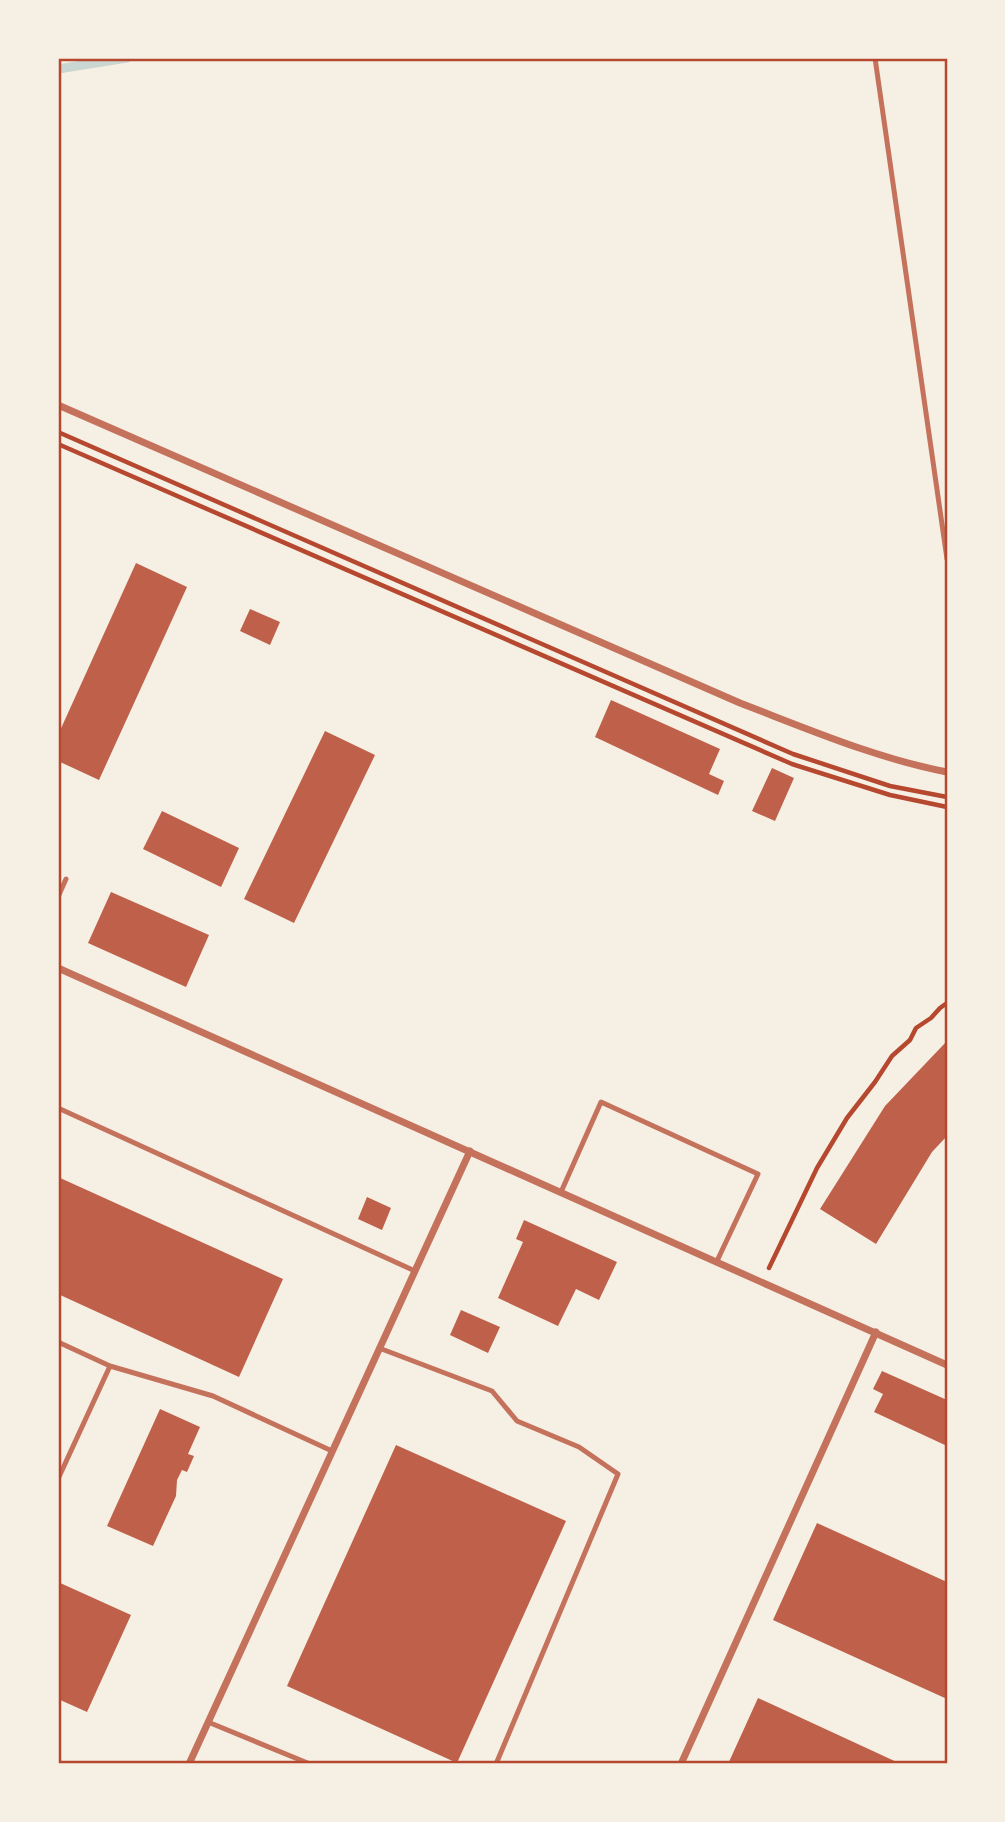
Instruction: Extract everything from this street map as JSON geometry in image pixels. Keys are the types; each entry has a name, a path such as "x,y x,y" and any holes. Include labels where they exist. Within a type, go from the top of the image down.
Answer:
{"street":[{"path":"58,407 740,703 909,765 947,772"},
{"path":"58,968 947,1365"},
{"path":"189,1764 470,1151"},
{"path":"681,1764 876,1332"}],"lane":[{"path":"875,58 947,559"},
{"path":"58,897 66,879"},
{"path":"561,1192 601,1102 758,1174 717,1261"},
{"path":"58,1108 415,1271"},
{"path":"58,1342 110,1366 212,1396 332,1451"},
{"path":"379,1348 492,1391 517,1421 579,1447 618,1474 496,1764"},
{"path":"58,1479 110,1366"},
{"path":"208,1722 310,1764"}],"path":[{"path":"58,432 793,754 890,786 947,797"},
{"path":"58,443 792,764 890,795 947,807"},
{"path":"763,1282 817,1168 847,1118 892,1056 910,1040 916,1028 947,1003"}],"building":[{"path":"136,563 187,587 99,780 58,761 58,735"},
{"path":"250,609 280,622 270,645 240,631"},
{"path":"611,700 720,749 709,774 724,781 718,795 595,737"},
{"path":"325,731 375,755 294,923 244,899"},
{"path":"772,768 794,778 775,821 752,811"},
{"path":"162,811 239,848 221,887 143,849"},
{"path":"111,892 209,935 186,987 88,943"},
{"path":"947,1041 947,1136 932,1152 876,1244 820,1209 885,1106"},
{"path":"58,1177 283,1279 239,1377 58,1294"},
{"path":"367,1197 391,1208 382,1230 358,1219"},
{"path":"524,1220 617,1262 599,1300 576,1289 558,1326 498,1298 523,1242 516,1239"},
{"path":"461,1310 500,1327 488,1353 450,1335"},
{"path":"882,1371 947,1400 947,1446 874,1412 883,1394 873,1389"},
{"path":"160,1409 200,1427 188,1454 194,1456 187,1472 182,1470 177,1480 176,1496 153,1546 107,1526"},
{"path":"396,1445 566,1521 457,1763 287,1686"},
{"path":"817,1523 947,1582 947,1699 773,1620"},
{"path":"58,1582 131,1615 87,1712 58,1699"},
{"path":"758,1698 901,1764 728,1764"}],"waterway":[{"path":"58,69 127,58"}]}
